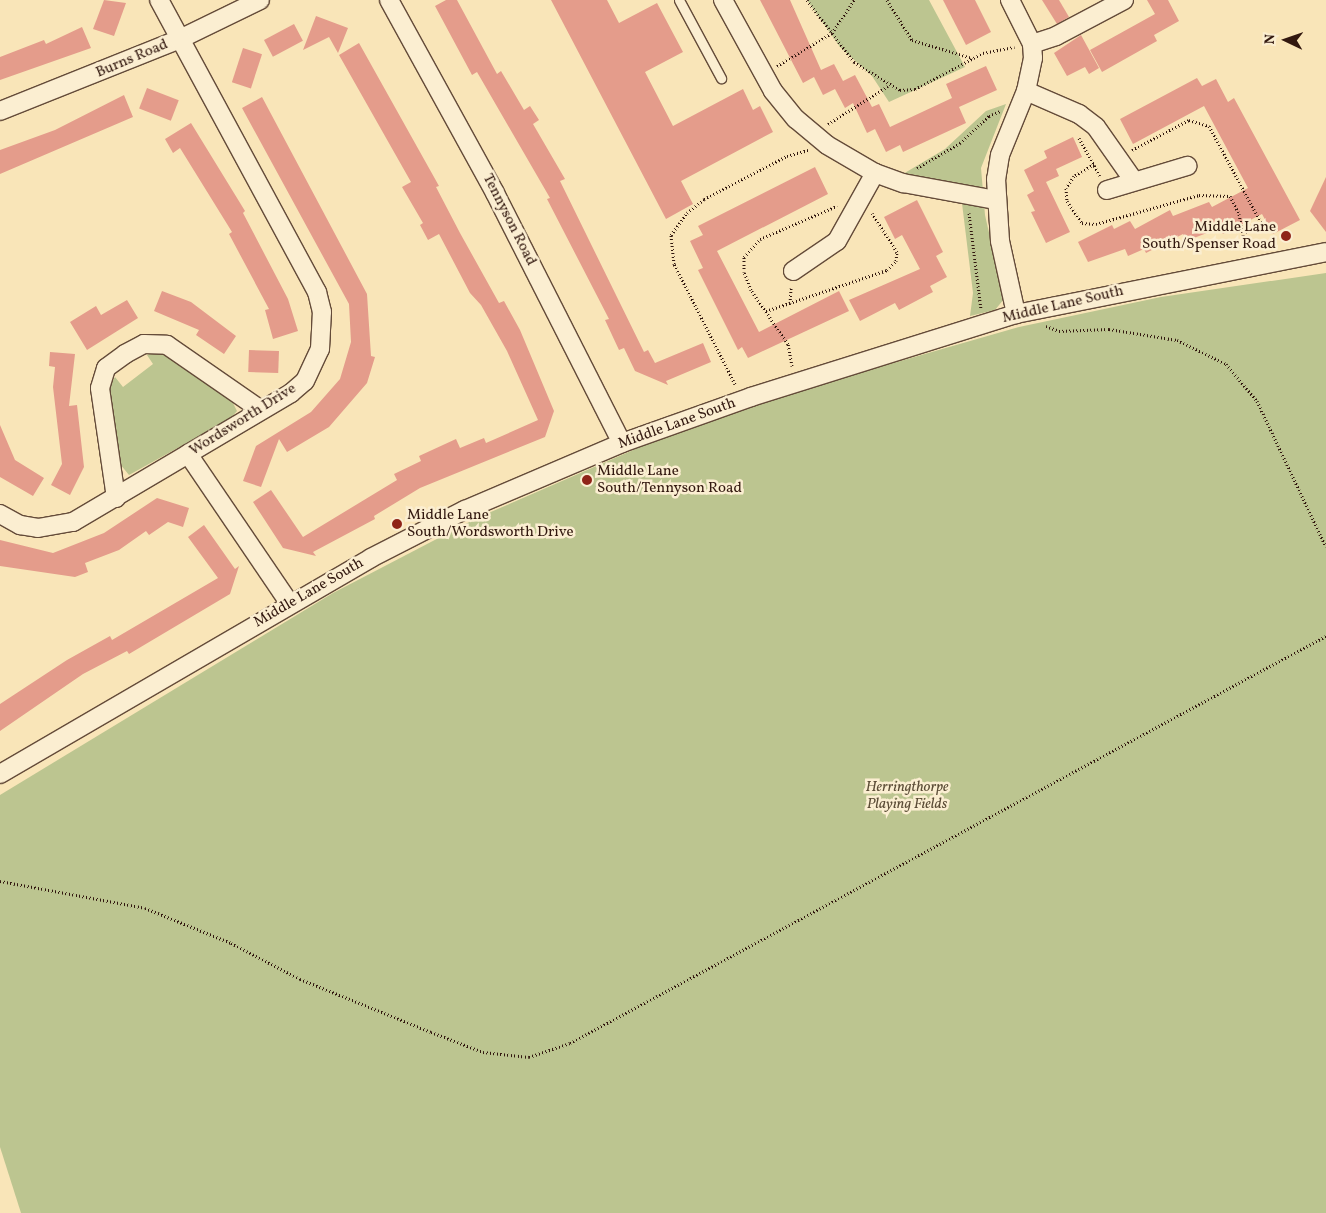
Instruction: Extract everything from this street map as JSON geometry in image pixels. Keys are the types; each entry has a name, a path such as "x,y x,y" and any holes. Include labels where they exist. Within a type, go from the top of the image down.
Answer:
{"street":[{"name":"Wordsworth Drive","path":"0,514 20,525 55,527 116,498 291,393 314,365 324,330 322,312 316,292 159,0"},
{"name":"Burns Road","path":"0,111 180,39 260,0"},
{"name":"Tennyson Road","path":"389,0 496,193 622,443"},
{"path":"723,0 764,74 796,119 827,145 874,173 891,179 932,191 996,200"},
{"path":"1010,0 1032,44 1032,71 1026,92 1000,155 996,200 1000,241 1016,314"},
{"path":"1032,44 1056,36 1124,0"},
{"path":"1026,92 1067,109 1096,126 1134,180"},
{"path":"1107,190 1134,180 1187,166"},
{"path":"793,271 837,241 861,201 874,173"},
{"name":"Middle Lane South","path":"0,774 290,604 465,510 622,443 743,400 1016,314 1326,252"},
{"path":"116,498 100,388 106,368 125,354 144,344 167,345 261,410"},
{"path":"188,454 290,604"}],"lane":[{"path":"679,0 721,78"}],"path":[{"path":"807,0 854,62 888,86 916,89 973,59 1032,44"},
{"path":"764,74 832,34 854,0"},
{"path":"887,0 912,40 973,59"},
{"path":"812,133 888,86"},
{"path":"1067,109 1107,190"},
{"path":"891,179 934,160 960,143 989,116 1018,110"},
{"path":"743,400 674,264 671,235 686,213 704,199 787,156 827,145"},
{"path":"1094,164 1074,176 1066,188 1067,201 1082,223 1096,224 1199,195 1230,196 1246,237 1246,267"},
{"path":"966,196 984,324"},
{"path":"766,311 887,270 896,261 896,252 861,201"},
{"path":"1042,324 1059,331 1109,329 1177,340 1226,364 1257,401 1326,547"},
{"path":"0,881 145,908 231,943 300,979 448,1039 483,1052 529,1057 587,1034 1326,636"}],"green space":[{"path":"807,0 929,0 965,67 889,102 872,76 840,47"},
{"path":"1006,104 981,168 985,215 1004,299 995,310 970,316 973,293 960,187 903,174 945,149 986,111"},
{"name":"Herringthorpe Playing Fields","path":"1326,273 1326,1213 21,1213 0,1147 0,795 333,593 477,518 647,444 754,403 1019,327 1161,297"},
{"path":"154,352 165,353 230,397 237,411 230,419 129,475 120,464 109,387 115,377 123,387 153,364 147,355"}],"building":[{"path":"104,0 126,3 114,36 93,29"},
{"path":"446,0 457,0 497,74 501,71 524,110 530,106 539,120 533,124 565,179 560,181 644,352 648,350 655,363 703,343 711,362 666,381 668,385 635,371 624,348 619,350 605,320 609,319 547,199 550,198 477,72 472,75 435,6"},
{"path":"551,0 607,0 619,23 657,3 683,52 645,72 673,126 743,89 753,110 760,106 773,132 681,181 693,204 666,219"},
{"path":"760,0 790,0 821,70 834,64 843,81 855,75 872,107 879,104 890,127 952,98 946,84 986,66 997,90 959,107 966,123 903,152 900,145 886,152 875,129 867,133 853,103 845,108 835,89 823,95 814,77 803,83"},
{"path":"943,0 975,0 991,32 966,45"},
{"path":"1042,0 1059,0 1069,17 1057,24"},
{"path":"1147,0 1168,0 1179,21 1154,35 1157,41 1102,72 1090,50 1155,14"},
{"path":"316,16 348,28 338,53 329,37 303,50"},
{"path":"294,24 303,41 273,57 264,40"},
{"path":"82,27 91,48 0,80 0,57 44,40 46,44"},
{"path":"1081,35 1099,68 1089,74 1085,67 1067,76 1054,53"},
{"path":"359,43 439,186 436,187 499,303 504,301 520,330 554,411 545,437 420,488 374,516 375,519 313,552 316,556 283,548 253,502 271,490 303,537 397,480 394,474 421,461 419,456 456,439 460,448 484,438 486,443 538,420 507,351 481,305 470,293 439,234 428,240 420,225 423,223 402,187 411,182 339,55"},
{"path":"243,48 262,54 251,88 232,82"},
{"path":"1197,78 1202,86 1216,79 1228,102 1234,98 1300,220 1273,234 1262,214 1223,234 1220,228 1186,241 1183,234 1146,253 1144,249 1128,256 1125,249 1088,262 1078,242 1112,225 1114,229 1130,221 1135,229 1170,210 1173,216 1209,202 1212,207 1248,188 1204,106 1133,144 1120,119"},
{"path":"147,88 179,100 171,121 139,109"},
{"path":"124,95 133,117 0,174 0,150 55,130"},
{"path":"262,97 367,294 371,356 375,357 367,383 329,427 287,452 279,439 261,487 243,481 256,446 311,412 340,379 351,342 349,304 242,108"},
{"path":"191,123 245,211 243,213 288,299 298,331 273,339 265,310 269,309 229,234 232,232 180,148 173,153 165,139"},
{"path":"1073,137 1082,157 1056,169 1059,176 1046,182 1070,232 1046,243 1031,212 1035,211 1027,195 1034,191 1024,170 1047,158 1044,151"},
{"path":"815,167 828,194 717,251 759,332 839,291 849,311 748,358 742,347 738,350 698,270 703,268 690,241 703,235 698,226"},
{"path":"1326,177 1326,232 1310,211"},
{"path":"917,200 943,252 936,256 947,277 930,286 933,292 899,310 895,303 860,321 849,300 920,269 902,235 895,239 884,217"},
{"path":"162,291 191,302 236,336 224,354 196,335 199,330 154,311"},
{"path":"127,300 138,318 87,350 70,322 96,306 101,315"},
{"path":"249,350 279,351 278,373 248,372"},
{"path":"50,352 75,354 69,406 77,405 84,467 70,495 51,485 62,464 53,387 55,367 49,366"},
{"path":"0,425 15,460 44,478 33,496 0,477"},
{"path":"157,498 189,508 183,527 168,522 149,535 146,531 119,550 85,563 88,572 75,577 0,566 0,540 53,553 104,533"},
{"path":"204,525 235,569 239,566 230,594 129,654 127,651 83,674 0,731 0,704 67,660 110,636 112,640 218,578 188,537"}],"place":[{"name":"Middle Lane South/Spenser Road","path":"1286,236"},
{"name":"Middle Lane South/Tennyson Road","path":"587,480"},
{"name":"Middle Lane South/Wordsworth Drive","path":"397,524"}]}
